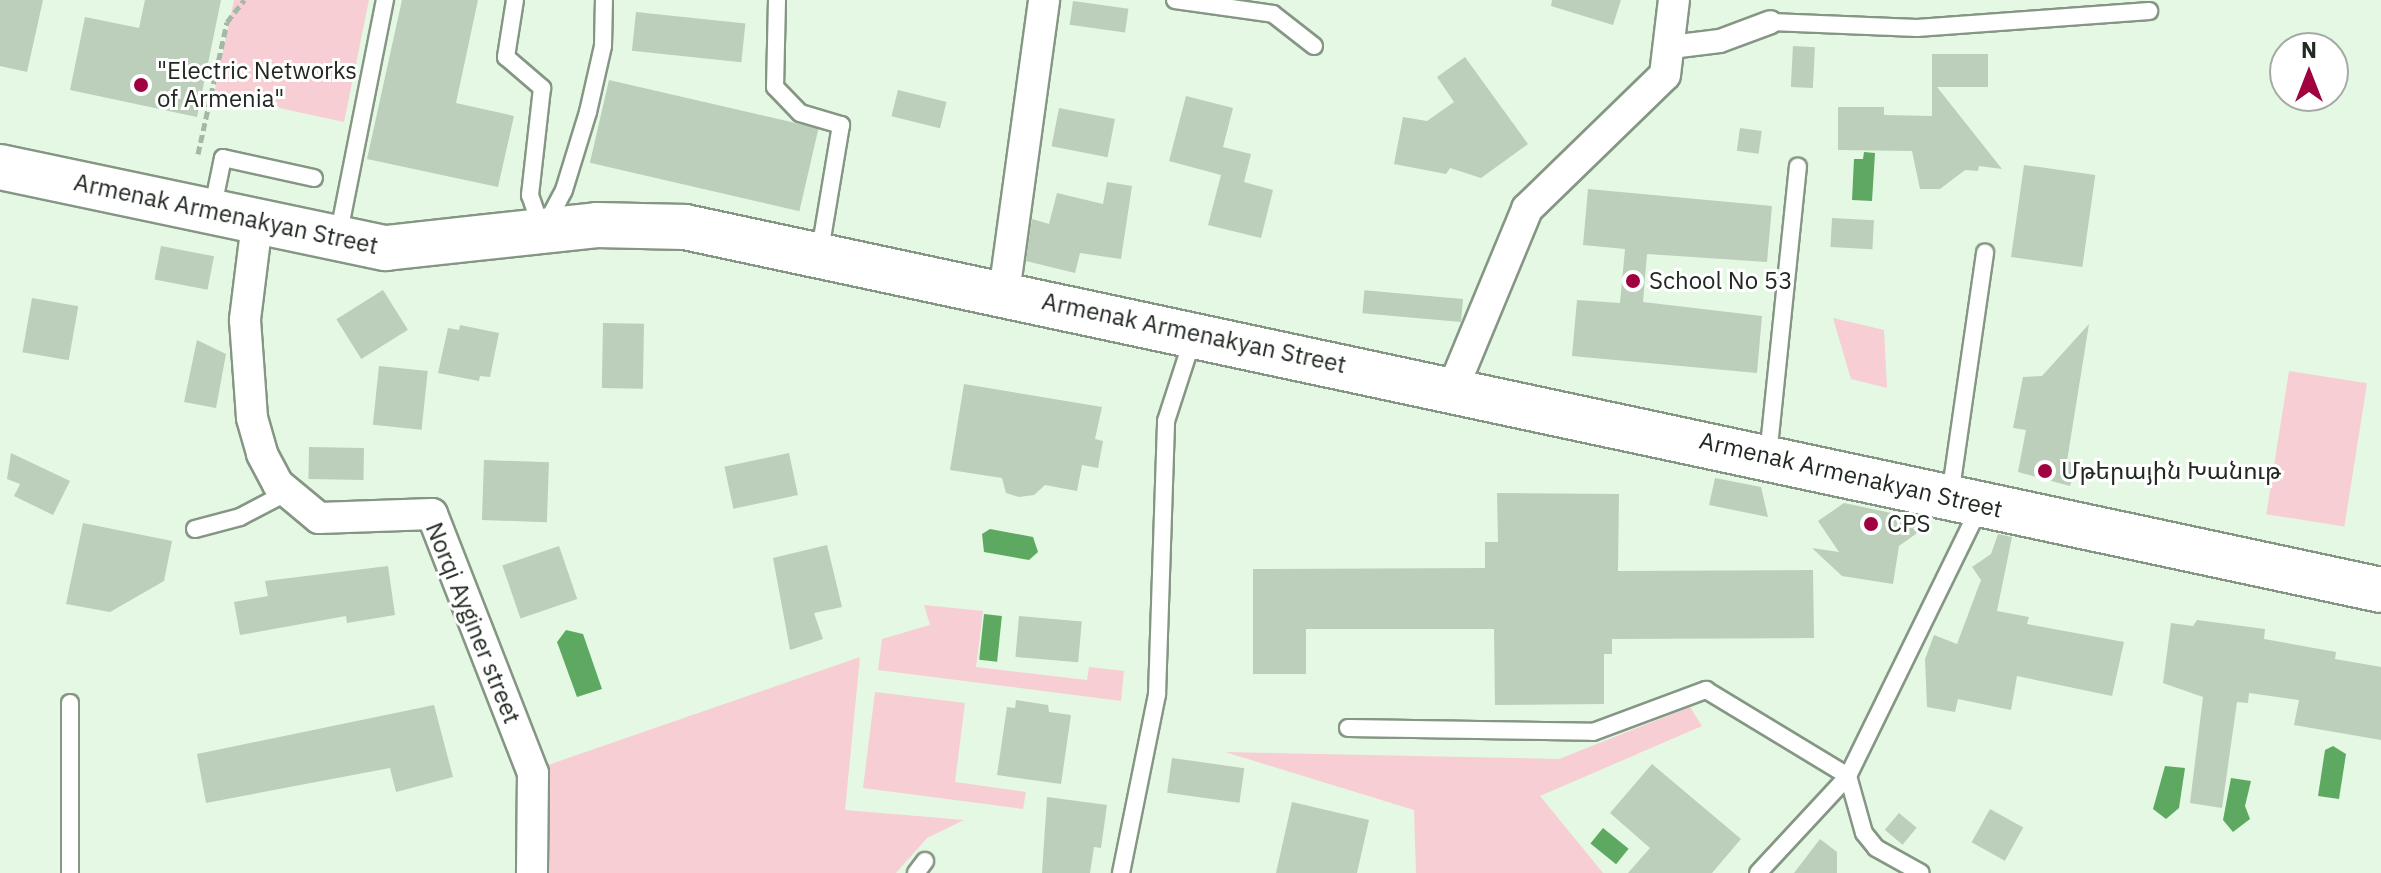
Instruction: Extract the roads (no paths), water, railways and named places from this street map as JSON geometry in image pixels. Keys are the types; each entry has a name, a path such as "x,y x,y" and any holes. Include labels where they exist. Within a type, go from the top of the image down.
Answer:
{"main road":[{"name":"Armenak Armenakyan Street","path":"0,167 386,248 597,225 685,227 1453,388 2381,590"}],"street":[{"path":"1004,293 1044,0"},
{"path":"1453,388 1527,209 1665,75 1671,47 1674,0"},
{"path":"1671,47 1720,41 1771,22"},
{"name":"Norqi Ayginer street","path":"257,223 245,320 252,418 265,461 286,493 319,518 432,514 533,773 532,873"}],"lane":[{"path":"338,239 385,0"},
{"path":"515,0 506,57 542,88 530,195 542,231"},
{"path":"542,231 564,190 588,112 603,46 604,0"},
{"path":"777,0 775,87 800,113 841,125 819,257"},
{"path":"1175,0 1273,14 1314,46"},
{"path":"1771,22 1917,28 2149,11"},
{"path":"199,210 223,158 314,178"},
{"path":"1768,456 1798,167"},
{"path":"1758,873 1848,776 1965,501 1985,252"},
{"path":"1121,873 1157,695 1166,421 1195,333"},
{"path":"195,529 240,517 286,493"},
{"path":"1348,728 1593,732 1706,690 1848,776 1864,833 1876,848 1921,873"},
{"path":"70,703 70,873"}],"place":[{"name":"\"Electric Networks of Armenia\"","path":"141,85"},
{"name":"School No 53","path":"1633,281"},
{"name":"Մթերային Խանութ","path":"2045,471"},
{"name":"CPS","path":"1871,524"}]}
